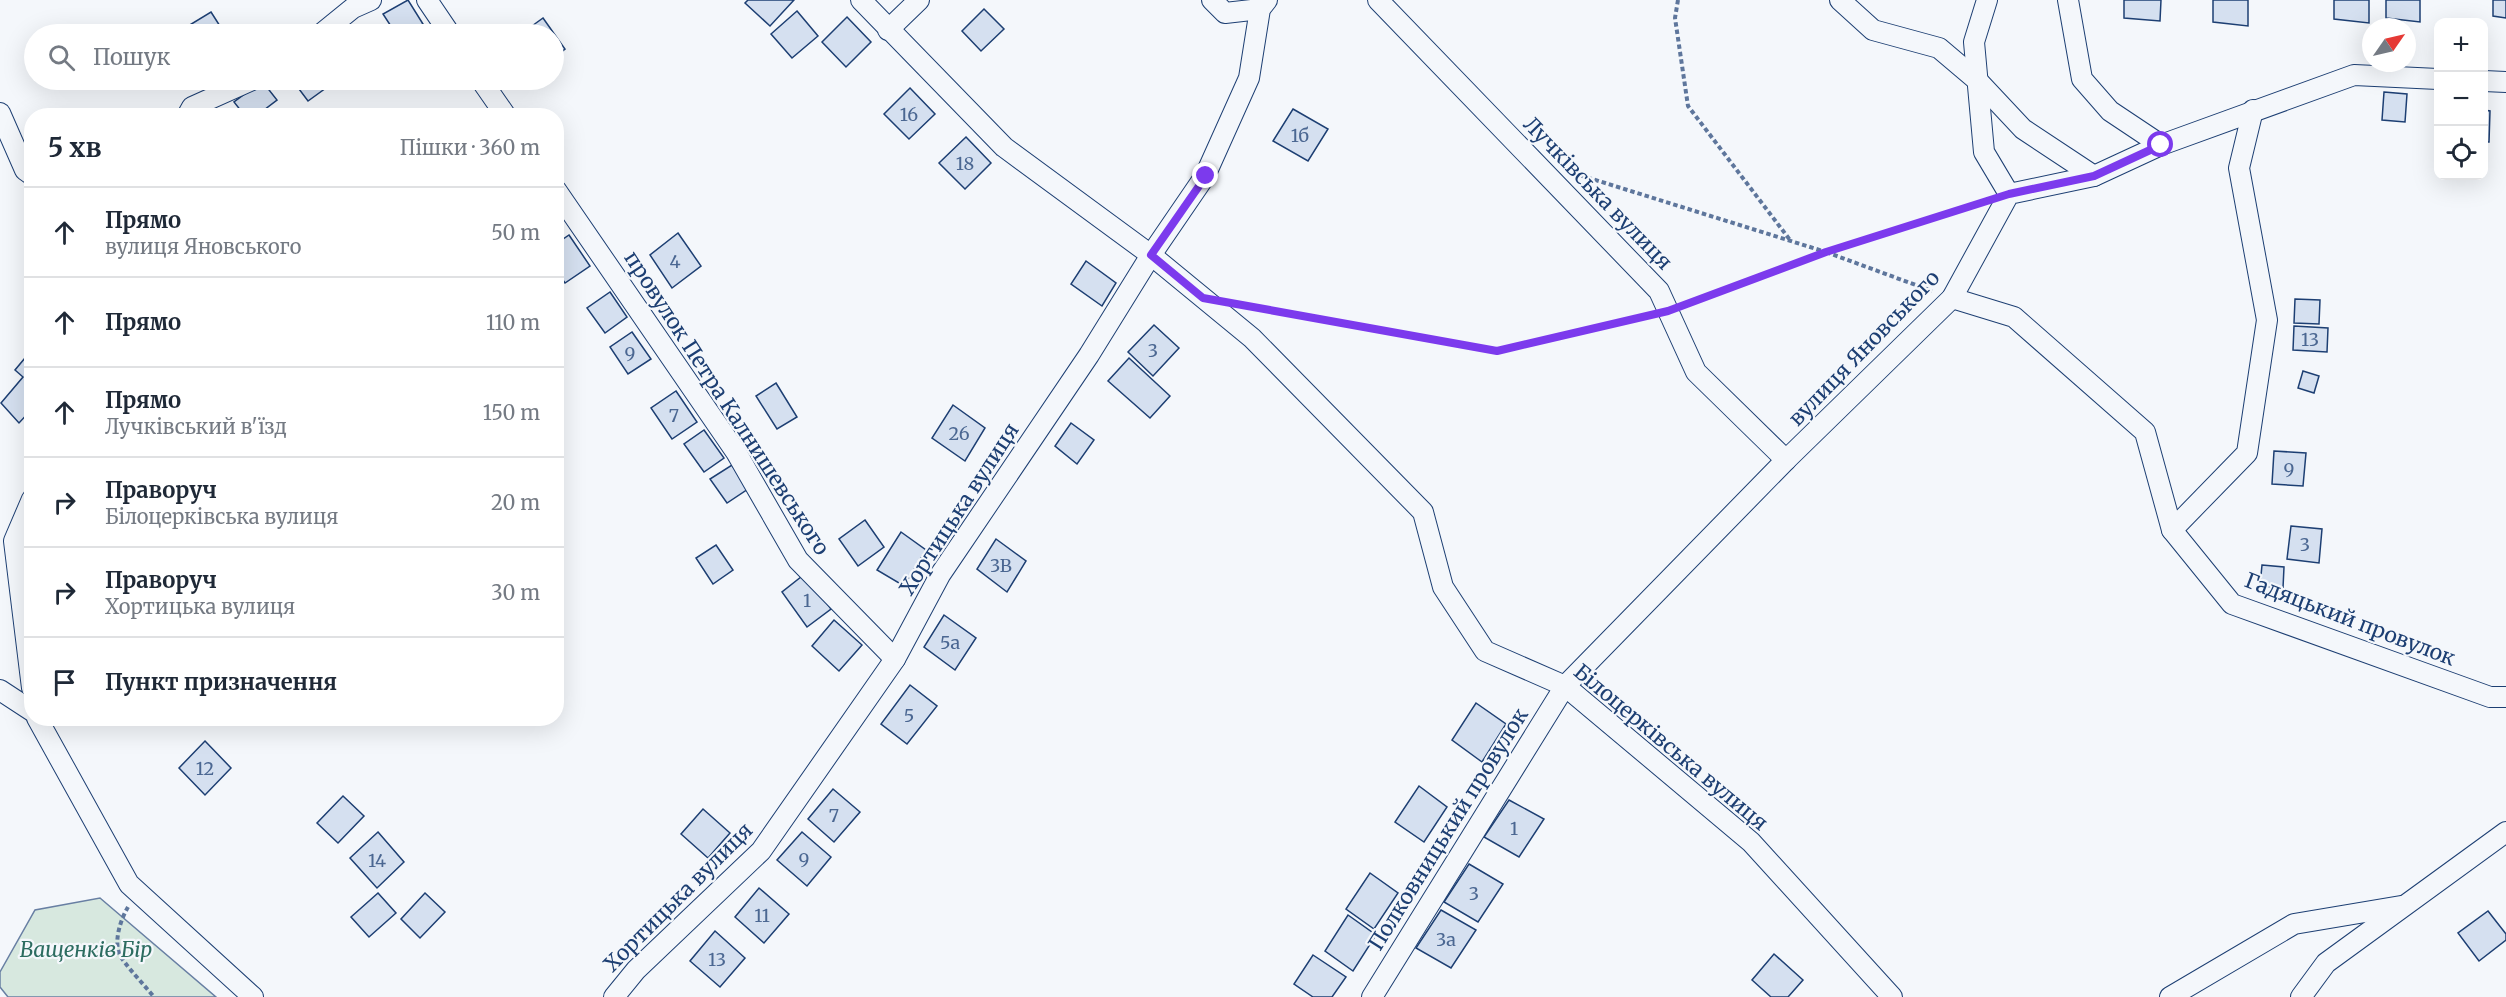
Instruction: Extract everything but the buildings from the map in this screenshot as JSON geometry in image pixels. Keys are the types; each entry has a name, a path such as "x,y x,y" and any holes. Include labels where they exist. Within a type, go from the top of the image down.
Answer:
{"street":[{"path":"334,24 353,9 371,0"},
{"path":"427,0 443,24"},
{"name":"Білоцерківська вулиця","path":"861,0 1004,147 1151,255 1252,338 1423,512 1443,587 1485,651 1565,686 1751,842 1892,997"},
{"path":"888,30 919,0"},
{"path":"1212,0 1225,13 1264,4"},
{"name":"Лучківська вулиця","path":"1378,0 1659,291 1696,372 1786,460"},
{"path":"1840,0 1873,30 1939,48 1978,81 2023,129 2094,176"},
{"path":"1988,0 1974,42 1984,152 2009,194 2094,176 2161,145 2354,75 2434,79"},
{"path":"2068,0 2082,79 2110,111 2161,145"},
{"name":"Хортицька вулиця","path":"614,997 636,970 761,851 895,658 940,575 1089,355 1151,255 1206,176 1249,78 1264,4"},
{"path":"2488,81 2506,82"},
{"path":"191,108 230,90"},
{"path":"488,90 500,108"},
{"path":"2172,530 2247,453 2267,320 2239,168 2253,110"},
{"path":"0,113 24,168"},
{"name":"вулиця Яновського","path":"1565,686 1786,460 1952,298 2009,194"},
{"name":"провулок Петра Калнишевського","path":"564,202 736,452 798,560 895,658"},
{"name":"Гадяцький провулок","path":"1952,298 2014,317 2145,432 2172,530 2232,604 2501,700"},
{"path":"24,514 7,545 24,642"},
{"name":"Полковницький провулок","path":"1371,997 1565,686"},
{"path":"0,690 24,706"},
{"path":"42,726 129,884 253,997"},
{"path":"2301,997 2326,963 2506,832"},
{"path":"2170,997 2294,924 2404,906"}],"path":[{"path":"1678,0 1676,18 1688,106 1790,241"},
{"path":"1568,172 1826,252 1952,298"},
{"path":"1238,304 1497,351 1668,311 1826,252 2009,194"},
{"path":"129,884 133,898 123,917 119,935 119,953 154,997"}],"green space":[{"name":"Ващенків Бір","path":"100,898 216,997 8,997 0,987 0,972 35,910"}],"route":[{"path":"1206,176 1151,255 1203,298 1497,351 1668,311 1826,252 2009,194 2094,176 2161,145"}]}
